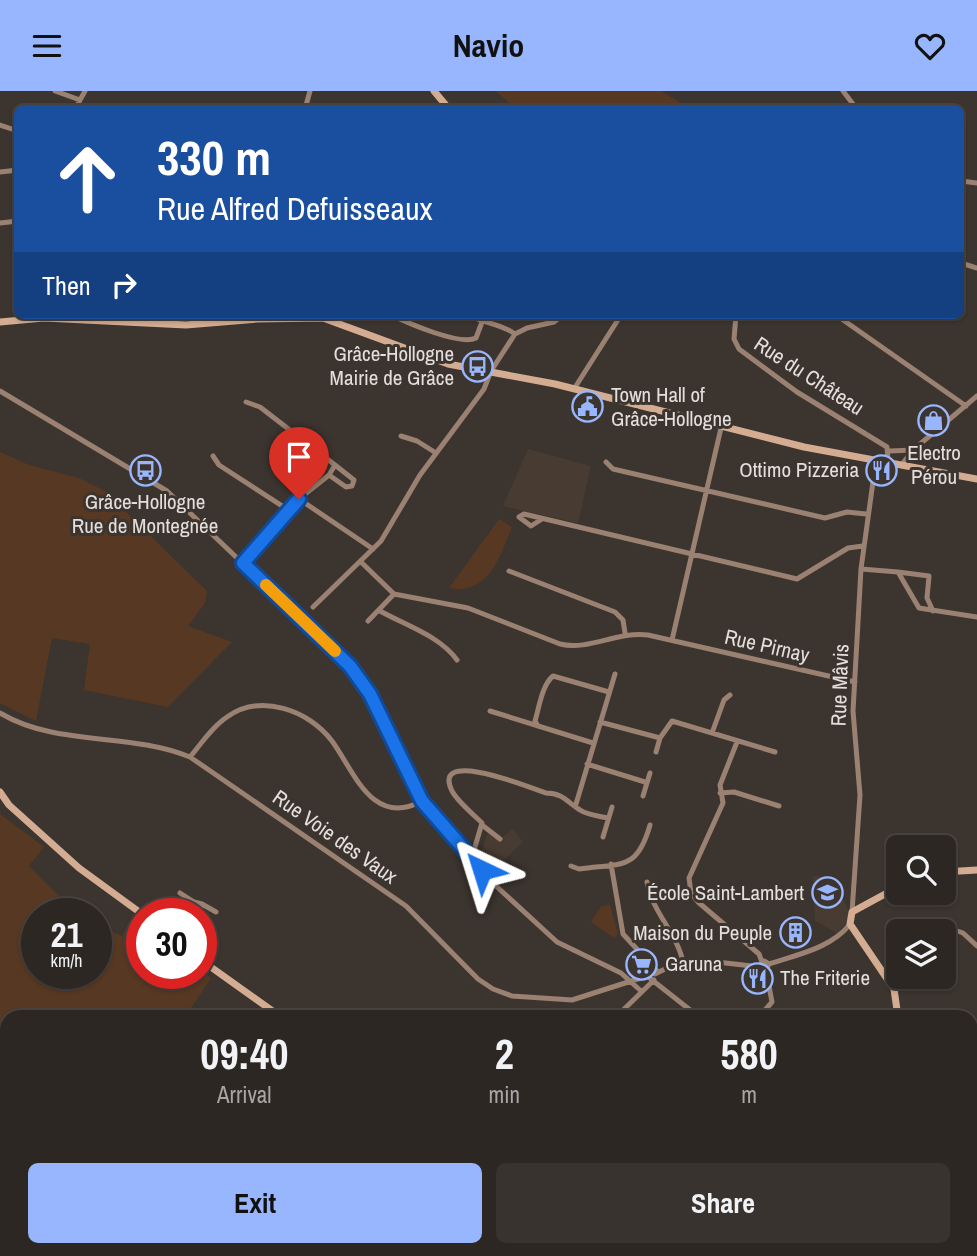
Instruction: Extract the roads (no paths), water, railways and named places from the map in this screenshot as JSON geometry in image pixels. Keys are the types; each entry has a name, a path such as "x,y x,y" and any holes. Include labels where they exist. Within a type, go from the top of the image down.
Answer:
{"street":[{"path":"55,91 80,100"},
{"path":"77,105 85,91"},
{"path":"435,91 446,105"},
{"path":"0,322 33,319"},
{"path":"64,319 186,325 258,319"},
{"path":"332,319 448,364 575,389 721,428 977,478"},
{"path":"401,319 454,340 470,341 476,338 482,322"},
{"path":"476,319 503,325 515,334"},
{"path":"313,607 326,591 362,562 373,549 436,453 484,389 491,371 515,334 557,319"},
{"path":"575,389 619,319"},
{"name":"Rue du Château","path":"736,319 734,339 739,349 797,391 858,426 890,451"},
{"path":"842,319 966,406"},
{"path":"0,391 151,480 243,563 350,666 370,694 422,801 496,886 557,942 613,968 642,991"},
{"path":"903,463 913,450 977,396"},
{"path":"246,402 260,407 354,481 352,486 346,487 330,475"},
{"path":"672,640 721,428"},
{"path":"401,436 436,453"},
{"path":"888,461 890,451 913,450"},
{"path":"212,456 219,465 290,511"},
{"name":"Rue Mâvis","path":"852,912 860,795 852,712 866,514 876,460"},
{"path":"606,462 613,469 825,518 847,512 866,514"},
{"path":"243,563 299,499 330,475 335,465"},
{"path":"299,499 373,549"},
{"path":"542,519 797,579 848,548 863,546"},
{"path":"362,562 394,594 468,608 573,647 625,633 623,620 618,614 509,572"},
{"path":"861,569 929,576 927,598 933,611"},
{"path":"898,572 909,586 919,608 977,617"},
{"path":"909,586 919,575"},
{"path":"368,621 394,594"},
{"path":"914,598 927,598"},
{"path":"380,611 431,638 450,651 457,660"},
{"name":"Rue Pirnay","path":"625,633 672,640 855,682"},
{"path":"576,804 615,674"},
{"path":"538,726 535,721 548,679 553,676 609,691"},
{"path":"712,733 724,699 730,695"},
{"path":"190,757 227,716 254,706 285,708 314,721 332,741 356,784 377,801 396,807 422,801"},
{"path":"490,711 593,743"},
{"name":"Rue Voie des Vaux","path":"0,713 34,729 163,748 190,757 406,906 478,979 493,989 512,996 572,1000 651,978"},
{"path":"656,752 660,738 672,721 775,752"},
{"path":"600,722 660,738"},
{"path":"737,742 720,785 723,803 689,878 691,893 698,902 759,954 772,1002 765,1010"},
{"path":"587,764 645,782"},
{"path":"500,839 482,825 452,790 451,781 455,773 465,769 555,793 576,804 581,811 608,818"},
{"path":"643,796 645,782 650,773"},
{"path":"0,792 9,805 79,868 126,902"},
{"path":"720,793 734,792 779,806"},
{"path":"0,802 9,805"},
{"path":"603,837 612,807"},
{"path":"472,857 482,825"},
{"path":"571,866 579,869 632,859 641,853 650,825"},
{"path":"611,864 623,935 658,972"},
{"path":"956,871 977,870"},
{"path":"647,882 650,899 681,950 683,962"},
{"path":"180,893 188,898"},
{"path":"622,1010 658,972 683,962 714,961 764,966 818,947 844,932 850,923 852,912 886,894"},
{"path":"850,923 894,989 897,1010"},
{"path":"956,931 963,933 977,946"},
{"path":"217,971 271,1010"},
{"path":"651,978 690,1010"}],"place":[{"name":"Grâce-Hollogne Mairie de Grâce","path":"477,366"},
{"name":"Town Hall of Grâce-Hollogne","path":"588,407"},
{"name":"Electro Pérou","path":"934,421"},
{"name":"Grâce-Hollogne Rue de Montegnée","path":"145,470"},
{"name":"Ottimo Pizzeria","path":"882,470"},
{"name":"École Saint-Lambert","path":"827,893"},
{"name":"Maison du Peuple","path":"795,933"},
{"name":"Garuna","path":"642,964"},
{"name":"The Friterie","path":"757,978"}]}
